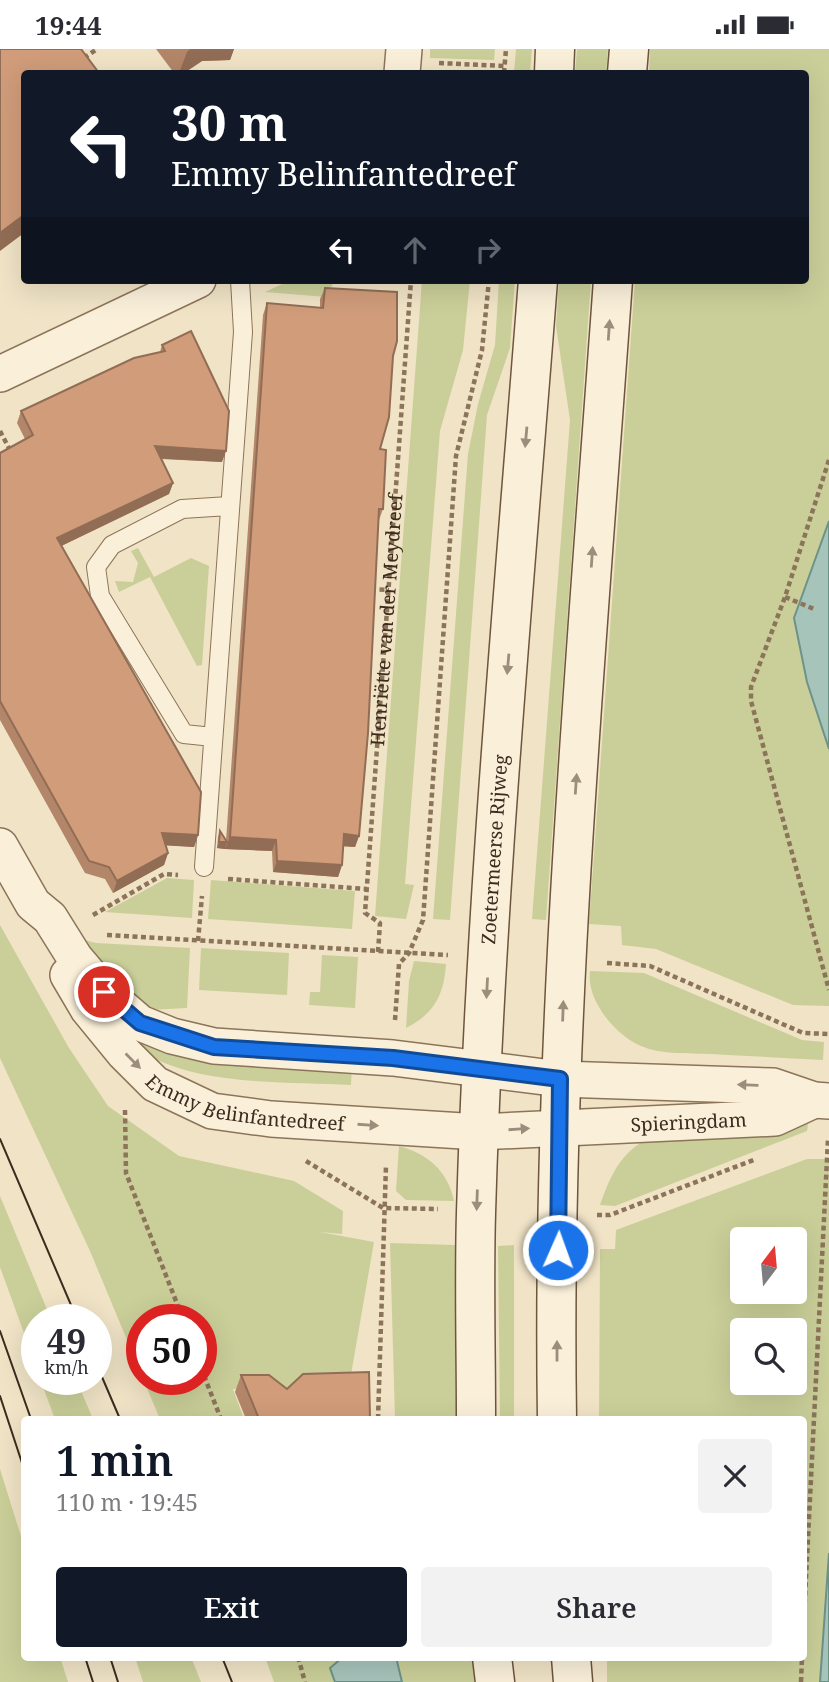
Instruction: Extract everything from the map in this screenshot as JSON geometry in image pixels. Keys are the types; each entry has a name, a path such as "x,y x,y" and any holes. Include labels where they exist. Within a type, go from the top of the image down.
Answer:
{"main road":[{"path":"554,70 555,49"},
{"path":"627,70 629,49"},
{"name":"Zoetermeerse Rijweg","path":"476,1416 476,1228 482,1070 500,756 538,284"},
{"path":"557,1416 558,1126 565,960 613,284"},
{"path":"492,1661 495,1682"},
{"path":"571,1661 573,1682"}],"street":[{"path":"0,374 190,284"},
{"name":"Emmy Belinfantedreef","path":"0,846 33,904 50,918 75,958 104,992 140,1023 172,1036 214,1047 393,1058 560,1079"},
{"name":"Emmy Belinfantedreef","path":"33,904 35,923 88,1009 124,1053 155,1084 212,1111 271,1119 480,1132 558,1126"},
{"name":"Spieringdam","path":"560,1079 773,1086 824,1101"},
{"name":"Spieringdam","path":"558,1126 775,1118 824,1101"}],"lane":[{"path":"204,867 243,333 240,284"},
{"path":"213,737 184,734 100,596 96,567 112,545 182,509 229,506"}],"path":[{"path":"81,61 97,49"},
{"path":"504,70 506,49"},
{"path":"76,55 85,67"},
{"path":"403,61 505,66"},
{"name":"Henriëtte van der Meydreef","path":"378,952 380,923 365,913 411,284"},
{"path":"409,953 423,919 456,456 482,350 489,284"},
{"path":"0,431 13,455"},
{"path":"829,460 785,597 751,687 751,701 829,990"},
{"path":"361,589 389,590"},
{"path":"785,597 814,609"},
{"path":"198,941 204,867"},
{"path":"106,935 489,957"},
{"path":"565,960 650,966 803,1033 829,1034"},
{"path":"125,1099 126,1173 177,1304"},
{"path":"807,1535 824,1101"},
{"path":"378,1416 383,1208"},
{"path":"212,1395 220,1416"},
{"path":"299,1661 304,1682"},
{"path":"801,1682 802,1661"}],"green space":[{"path":"430,49 495,49 494,60 430,58"},
{"path":"516,49 532,49 530,70 514,70"},
{"path":"577,49 608,49 606,70 575,70"},
{"path":"650,49 829,49 829,521 794,618 807,682 829,749 829,1006 793,1005 656,949 622,945 621,926 589,924 635,284 809,284 809,70 649,70"},
{"path":"282,284 333,284 326,297 265,292"},
{"path":"422,284 470,284 463,350 440,431 405,884 414,885 406,919 375,916"},
{"path":"499,284 515,284 510,348 487,415 450,920 433,919 468,454 478,404 495,345"},
{"path":"559,284 591,284 546,920 532,919 570,420 556,326"},
{"path":"138,548 154,577 191,558 209,566 202,665 197,666 150,577 119,592 115,581 133,582 138,563 131,551"},
{"path":"167,878 194,880 192,918 105,912"},
{"path":"211,880 355,891 352,929 208,919"},
{"path":"0,925 69,1048 108,1106 179,1156 294,1181 343,1211 342,1234 320,1232 374,1242 349,1386 292,1393 233,1389 243,1416 159,1416 150,1395 217,1395 217,1304 126,1304 126,1338 90,1251 0,1058"},
{"path":"72,937 96,943 190,948 187,1008 148,1010"},
{"path":"201,948 289,953 287,995 199,990"},
{"path":"322,955 358,957 355,1008 309,1005 310,992 320,992"},
{"path":"414,961 446,964 445,975 436,1002 416,1023 406,1028 409,981"},
{"path":"590,971 644,973 802,1040 824,1042 823,1060 675,1053 641,1046 622,1034 604,1015 593,993"},
{"path":"143,1039 352,1065 351,1085 269,1082 212,1076 161,1061 139,1049"},
{"path":"808,1124 807,1131 615,1206 600,1205 623,1158 636,1146 651,1139 694,1129"},
{"path":"399,1146 419,1154 435,1165 447,1181 454,1201 406,1200 396,1191"},
{"path":"807,1159 829,1159 829,1553 820,1682 607,1682 607,1661 807,1661 807,1416 599,1416 600,1249 615,1249 616,1230"},
{"path":"0,1196 45,1304 21,1304 21,1325 0,1267"},
{"path":"390,1243 455,1245 456,1416 395,1416"},
{"path":"514,1245 514,1416 500,1416 498,1246"},
{"path":"46,1395 83,1395 92,1416 54,1416"},
{"path":"0,1469 21,1536 21,1661 61,1661 68,1682 0,1682"},
{"path":"136,1661 193,1661 201,1682 143,1682"},
{"path":"266,1661 474,1661 476,1682 274,1682"}],"water":[{"path":"829,521 829,749 807,682 794,618"},
{"path":"829,1553 829,1682 820,1682"},
{"path":"338,1661 397,1661 402,1682 335,1682 330,1668"}],"building":[{"path":"0,49 81,49 97,70 21,70 21,217 0,233"},
{"path":"325,288 397,292 397,341 393,356 389,417 380,449 386,450 383,509 379,509 368,733 359,836 344,834 342,865 277,861 276,840 230,837 267,303 323,308"},
{"path":"191,331 229,411 226,451 155,446 173,483 57,538 201,792 198,835 162,833 168,853 117,881 109,867 89,861 0,701 0,453 33,435 21,411 134,358 165,351 162,345"},
{"path":"220,831 227,842 219,842"},
{"path":"369,1372 370,1416 258,1416 241,1375 269,1375 287,1389 303,1374"}],"tram line":[{"path":"0,1139 71,1304"},
{"path":"0,1331 30,1416"},
{"path":"110,1395 119,1416"},
{"path":"0,1396 21,1460"},
{"path":"86,1661 93,1682"},
{"path":"111,1661 118,1682"},
{"path":"224,1661 232,1682"}],"route":[{"path":"104,992 140,1023 172,1036 214,1047 393,1058 560,1079 558,1250"}]}
